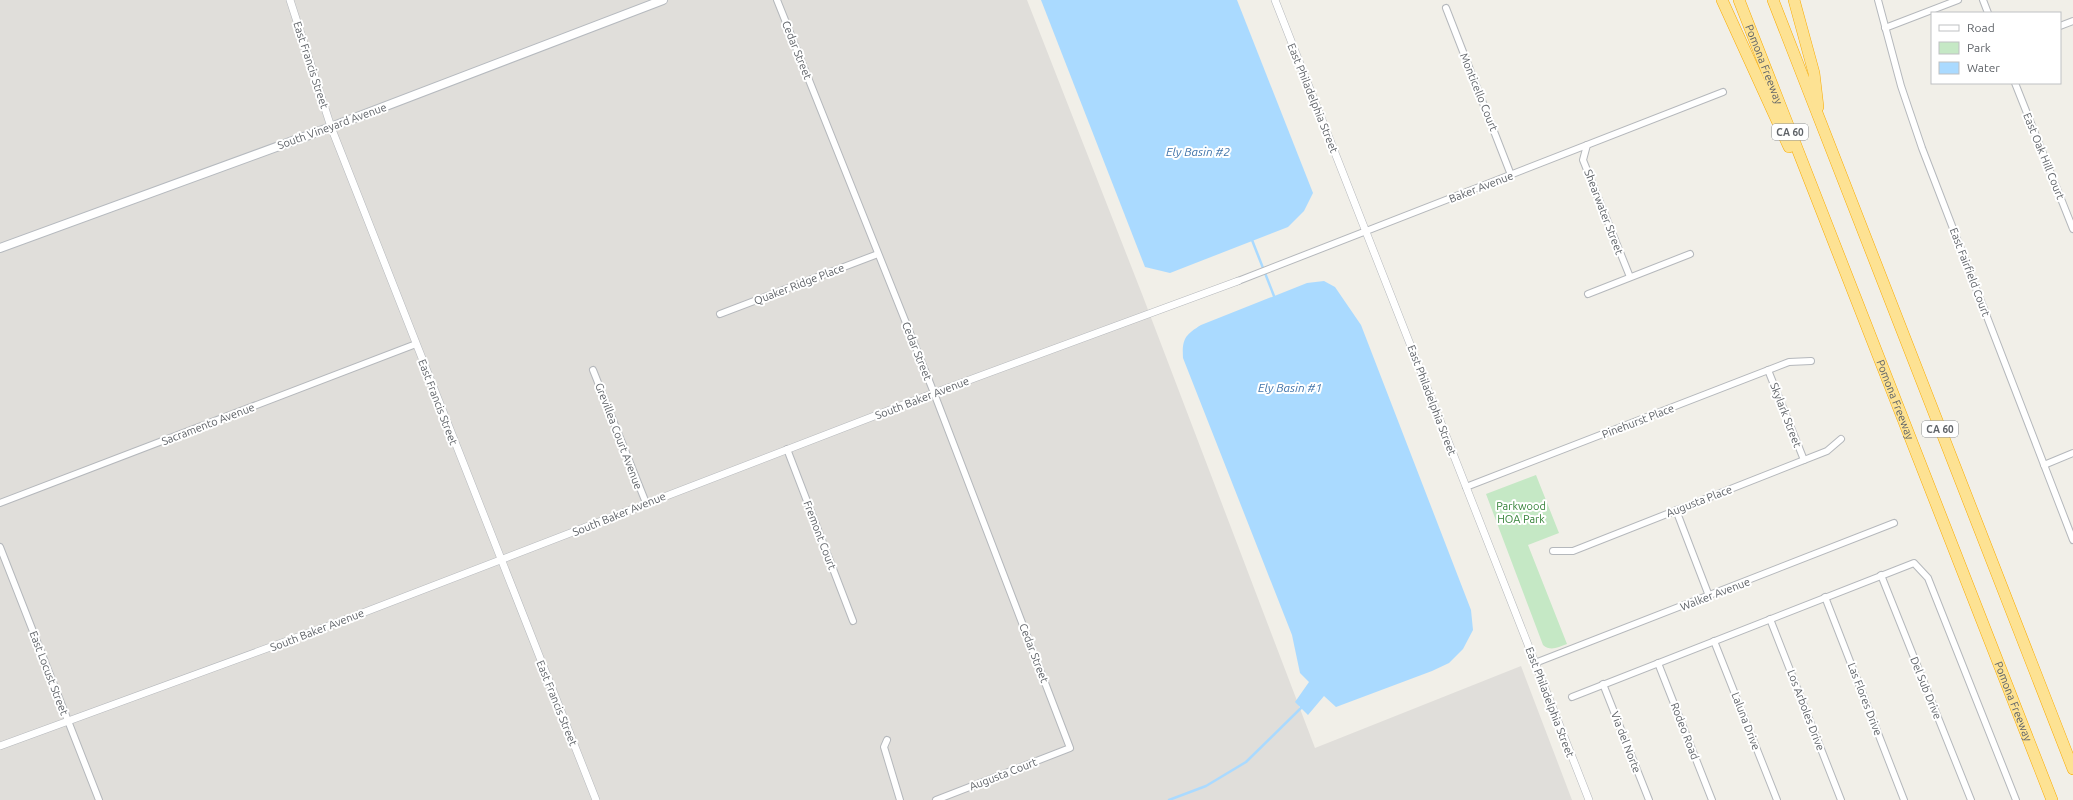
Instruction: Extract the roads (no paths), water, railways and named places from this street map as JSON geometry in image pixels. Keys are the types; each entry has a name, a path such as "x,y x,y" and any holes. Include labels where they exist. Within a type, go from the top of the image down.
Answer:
{"highway":[{"path":"1722,0 1842,263"},
{"name":"Pomona Freeway","path":"1739,0 2052,800"},
{"name":"CA 60","path":"1773,0 1820,124 2073,769"},
{"path":"1794,0 1814,73 1820,124"},
{"path":"2060,735 2073,763"}],"main road":[{"name":"South Vineyard Avenue","path":"0,248 331,127 663,0"}],"street":[{"name":"East Francis Street","path":"290,0 331,127 596,800"},
{"name":"Cedar Street","path":"777,0 934,393 1070,748"},
{"name":"East Philadelphia Street","path":"1275,0 1588,800"},
{"name":"East Fairfield Court","path":"1878,0 1901,86 1922,148 2073,540"},
{"path":"1886,28 1958,0"},
{"path":"1983,0 1988,12"},
{"name":"Monticello Court","path":"1446,8 1512,175"},
{"path":"2061,26 2073,21"},
{"name":"East Oak Hill Court","path":"2015,84 2073,229"},
{"name":"Baker Avenue","path":"1238,281 1723,92"},
{"name":"Shearwater Street","path":"1587,145 1584,160 1630,277"},
{"name":"Quaker Ridge Place","path":"720,314 878,254"},
{"path":"1588,294 1690,254"},
{"name":"South Baker Avenue","path":"0,746 342,621 934,393 1238,281"},
{"name":"Sacramento Avenue","path":"0,503 416,344"},
{"name":"Pinehurst Place","path":"1466,487 1789,362 1811,361"},
{"name":"Grevillea Court Avenue","path":"593,370 646,503"},
{"name":"Skylark Street","path":"1768,370 1804,460"},
{"name":"Augusta Place","path":"1553,552 1573,551 1827,451 1841,439"},
{"name":"Fremont Court","path":"787,449 853,621"},
{"path":"2044,465 2073,453"},
{"path":"1676,510 1709,596"},
{"name":"Walker Avenue","path":"1535,663 1894,523"},
{"name":"East Locust Street","path":"0,547 98,800"},
{"path":"1572,697 1658,662 1770,620 1914,563 1928,578 2016,800"},
{"name":"Del Sub Drive","path":"1881,575 1971,800"},
{"name":"Las Flores Drive","path":"1825,597 1904,800"},
{"name":"Los Arboles Drive","path":"1770,620 1841,800"},
{"name":"Laluna Drive","path":"1714,641 1777,800"},
{"name":"Rodeo Road","path":"1658,662 1712,800"},
{"name":"Via del Norte","path":"1604,684 1649,800"},
{"path":"887,740 884,747 900,800"},
{"name":"Augusta Court","path":"936,800 1070,748"}],"water":[{"name":"Ely Basin #2","path":"1041,0 1237,0 1313,193 1304,211 1288,227 1170,273 1145,267"},
{"name":"Ely Basin #1","path":"1324,281 1335,287 1361,325 1471,610 1473,630 1463,649 1449,663 1432,671 1336,707 1324,696 1308,715 1295,702 1309,682 1300,673 1292,635 1183,358 1183,346 1188,335 1201,325 1307,283"}],"waterway":[{"path":"1252,240 1274,296"},
{"path":"1169,800 1206,786 1246,762 1301,708"}],"park label":[{"name":"Parkwood HOA Park","path":"1521,512"}]}
